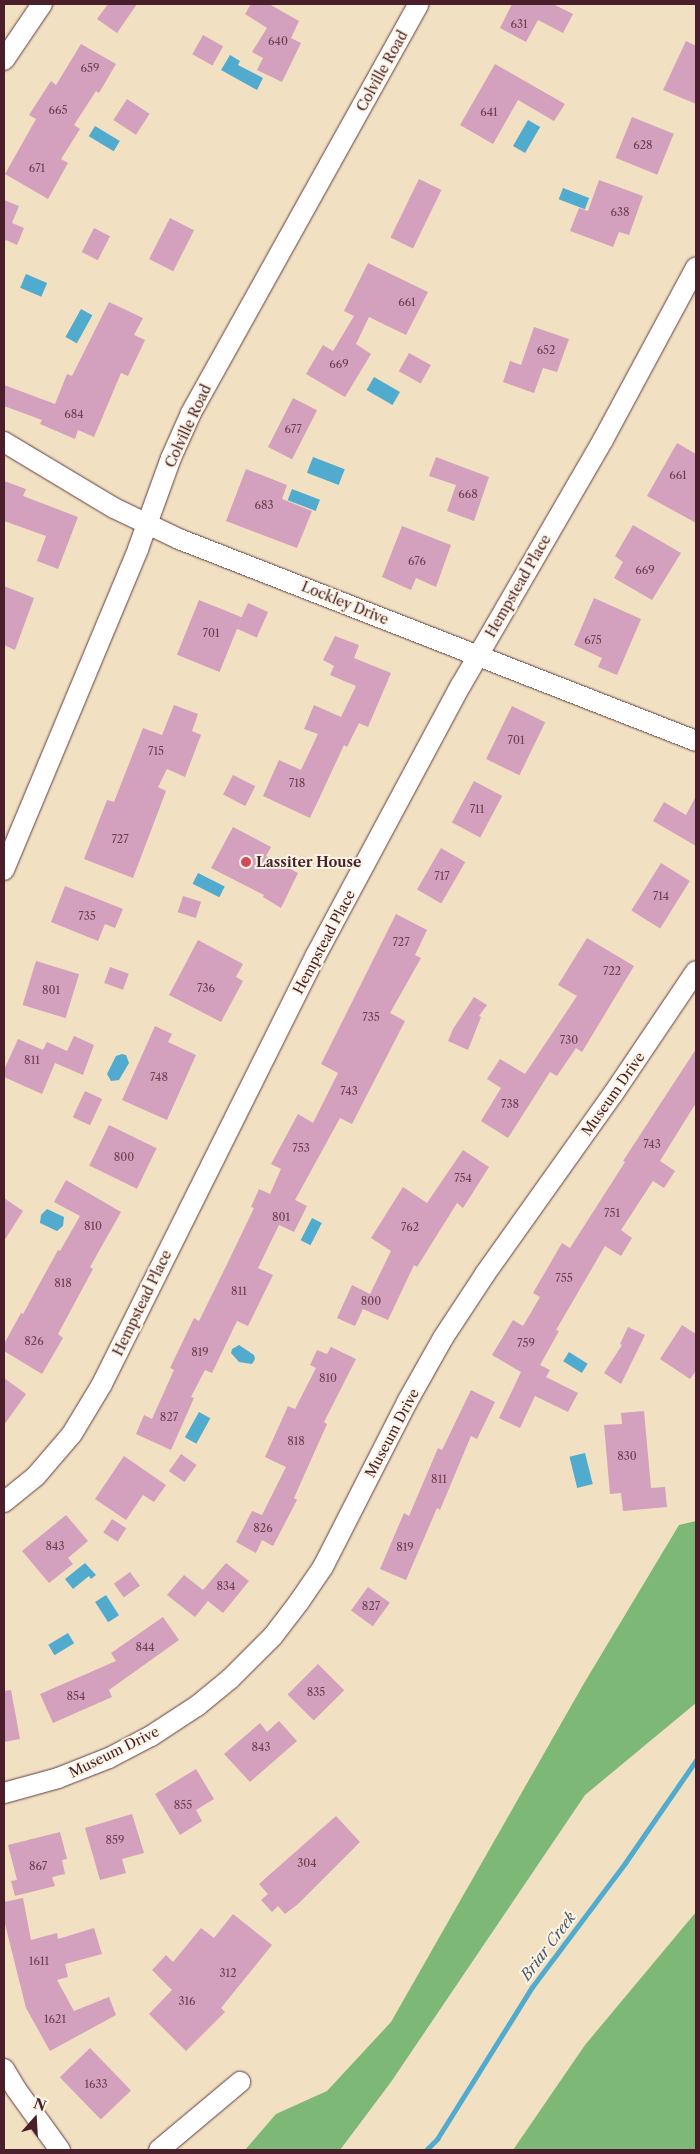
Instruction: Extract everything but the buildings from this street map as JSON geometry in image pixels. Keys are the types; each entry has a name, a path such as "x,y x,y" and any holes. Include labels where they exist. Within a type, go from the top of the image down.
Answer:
{"street":[{"path":"4,60 42,4"},
{"name":"Colville Road","path":"4,870 147,525 171,458 201,393 419,4"},
{"name":"Hempstead Place","path":"4,1502 36,1476 72,1434 102,1384 313,961 478,656 603,440 696,267"},
{"name":"Lockley Drive","path":"4,442 44,469 147,525 696,741"},
{"name":"Museum Drive","path":"4,1793 58,1778 109,1758 151,1736 197,1706 230,1679 272,1636 322,1567 407,1402 443,1338 485,1274 613,1094 696,971"},
{"path":"4,2069 16,2089 60,2150"},
{"path":"159,2150 240,2082"}],"green space":[{"path":"696,1521 696,1703 585,1795 391,2082 340,2150 245,2150 276,2114 327,2091 391,2022 583,1685 679,1525"},
{"path":"696,1912 696,2150 513,2150 585,2045"}],"water":[{"path":"230,55 240,61 238,65 263,78 257,90 221,70"},
{"path":"528,120 540,127 525,153 513,146"},
{"path":"95,126 120,141 114,151 89,136"},
{"path":"563,188 589,198 585,209 559,199"},
{"path":"26,274 47,283 41,297 20,288"},
{"path":"81,309 92,315 77,343 65,337"},
{"path":"374,377 400,392 392,405 366,390"},
{"path":"313,457 345,469 339,485 307,473"},
{"path":"292,489 320,500 316,511 288,500"},
{"path":"198,873 225,887 219,897 193,884"},
{"path":"126,1055 129,1063 119,1080 111,1081 107,1074 116,1056"},
{"path":"47,1209 64,1217 63,1226 57,1231 40,1223 41,1215"},
{"path":"312,1218 322,1223 310,1245 301,1240"},
{"path":"239,1345 254,1355 255,1359 252,1364 239,1362 231,1353 232,1349"},
{"path":"569,1352 588,1364 582,1373 563,1361"},
{"path":"199,1412 210,1418 196,1444 185,1437"},
{"path":"585,1453 593,1484 577,1488 569,1457"},
{"path":"85,1563 96,1575 91,1579 89,1576 73,1589 65,1579"},
{"path":"106,1595 119,1615 108,1622 95,1602"},
{"path":"68,1633 74,1643 54,1655 48,1645"}],"waterway":[{"name":"Briar Creek","path":"426,2150 437,2139 532,1987 625,1863 696,1760"}],"place":[{"name":"Lassiter House","path":"246,862"}]}
